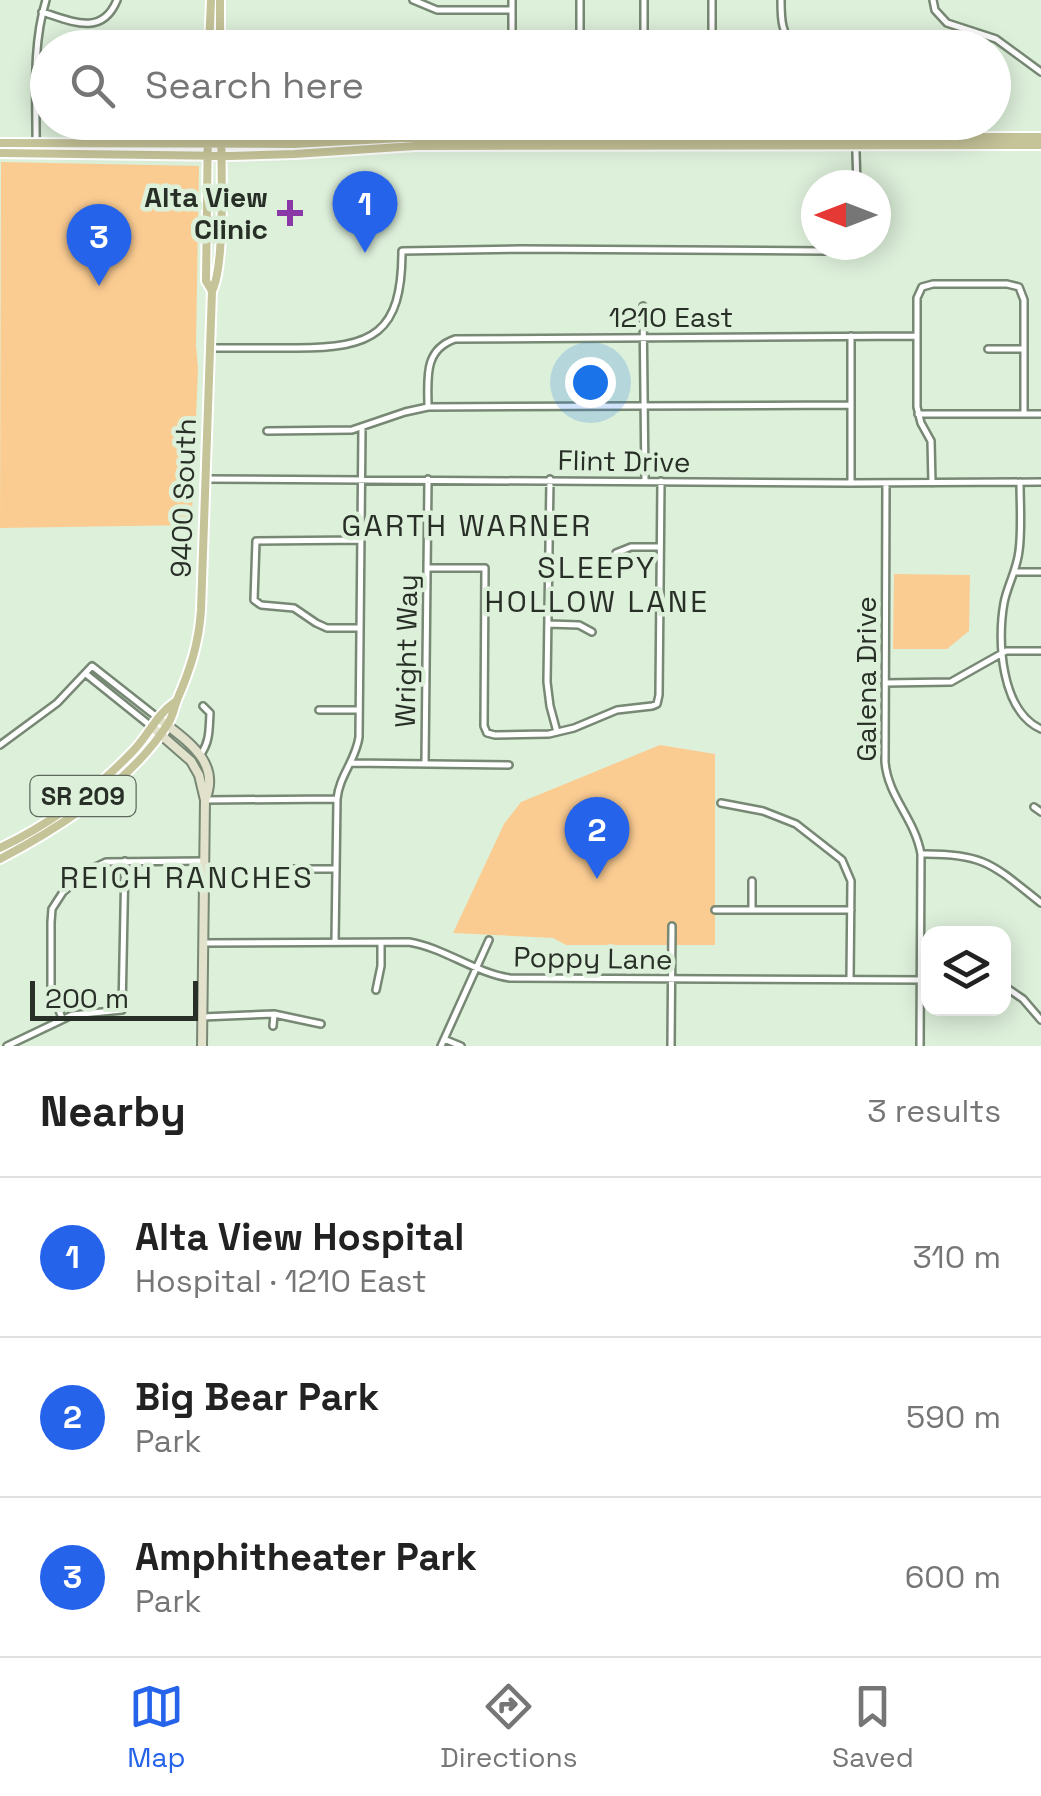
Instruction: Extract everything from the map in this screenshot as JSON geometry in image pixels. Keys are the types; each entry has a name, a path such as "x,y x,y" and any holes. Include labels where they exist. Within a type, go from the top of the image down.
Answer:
{"main road":[{"path":"210,30 211,0"},
{"path":"220,0 220,30"},
{"path":"1011,138 1041,137"},
{"name":"9400 South","path":"208,140 206,280 212,291"},
{"name":"9400 South","path":"164,730 190,670 200,631 220,140"},
{"path":"0,153 36,148 365,140"},
{"path":"628,140 1041,145"},
{"path":"0,143 220,156 415,146 930,140"},
{"name":"9400 South","path":"155,723 162,711 176,701"},
{"path":"155,723 201,754 209,791 205,800"},
{"name":"SR 209","path":"0,848 44,824 89,792 124,760 155,723"},
{"path":"164,730 191,760 205,800 202,1046"},
{"name":"SR 209","path":"0,859 55,828 98,797 137,762 164,730"}],"street":[{"path":"40,30 46,0"},
{"path":"42,12 90,24 109,14 117,0"},
{"path":"414,0 437,10 512,10"},
{"path":"512,0 512,30"},
{"path":"580,0 580,30"},
{"path":"644,0 644,30"},
{"path":"712,0 712,30"},
{"path":"781,0 783,30"},
{"path":"933,0 935,10 947,23 970,30"},
{"path":"1011,49 1041,72"},
{"path":"36,140 36,148"},
{"path":"856,142 856,170"},
{"path":"210,348 327,348 362,340 378,330 392,312 400,283 402,251 801,250"},
{"path":"932,482 931,442 918,414 917,298 922,287 1019,287 1024,300 1024,414"},
{"path":"643,306 644,481"},
{"path":"851,336 851,483"},
{"name":"1210 East","path":"428,407 427,372 432,356 456,338 917,336"},
{"path":"988,349 1024,349"},
{"path":"267,431 362,428 428,407 851,405"},
{"path":"918,414 1041,414"},
{"path":"335,942 336,800 340,782 358,746 362,428"},
{"name":"Flint Drive","path":"206,479 1041,482"},
{"name":"Wright Way","path":"425,763 428,479"},
{"path":"550,480 548,694 557,732"},
{"path":"428,568 485,568 487,733 557,732 617,710 657,704 661,481"},
{"path":"1020,482 1020,545 1004,604 1002,654 1004,676 1012,694 1029,722 1041,729"},
{"name":"Galena Drive","path":"886,483 886,774 896,800 915,830 921,854 923,926"},
{"path":"360,628 327,628 294,608 261,605 254,600 256,541 361,540"},
{"path":"616,553 631,547 660,547"},
{"path":"1014,572 1041,572"},
{"path":"548,624 580,625 592,632"},
{"path":"885,683 951,682 1011,650 1041,651"},
{"path":"0,745 47,711 92,666 155,723"},
{"path":"86,674 155,723"},
{"path":"201,754 209,739 210,713 204,706"},
{"path":"319,710 359,710"},
{"path":"352,762 509,766"},
{"path":"205,800 336,800"},
{"path":"722,803 763,811 796,824 842,860 849,875 850,980"},
{"path":"1034,806 1041,812"},
{"path":"921,854 961,854 982,860 1041,903"},
{"path":"7,1046 62,1018 123,1008 125,861"},
{"path":"62,1018 52,990 50,922 52,909 63,892 106,862 204,861"},
{"path":"279,869 336,869"},
{"path":"752,881 752,910"},
{"path":"715,910 851,910"},
{"path":"671,1046 672,926"},
{"path":"461,1046 443,1042 489,940"},
{"name":"Poppy Lane","path":"202,943 409,942 510,978 921,980"},
{"path":"376,990 381,943"},
{"path":"1011,990 1024,998 1041,1020"},
{"path":"202,1017 274,1014 321,1024"},
{"path":"274,1014 274,1026"},
{"name":"Galena Drive","path":"920,1046 922,1016"}],"shaded area":[{"path":"1,162 199,166 194,525 0,528"},
{"path":"894,574 970,575 969,631 947,649 893,649"},
{"path":"660,745 715,754 715,945 566,945 553,938 453,933 504,824 521,802"}],"place":[{"name":"Alta View Clinic","path":"290,213"},
{"name":"Alta View Hospital","path":"365,253"},
{"name":"Amphitheater Park","path":"99,286"},
{"name":"Big Bear Park","path":"597,879"}],"district":[{"name":"GARTH WARNER","path":"467,525"},
{"name":"SLEEPY HOLLOW LANE","path":"597,584"},
{"name":"REICH RANCHES","path":"187,877"}]}
